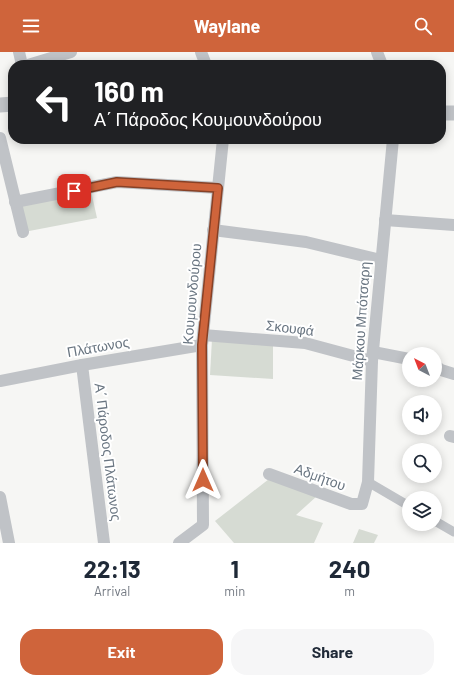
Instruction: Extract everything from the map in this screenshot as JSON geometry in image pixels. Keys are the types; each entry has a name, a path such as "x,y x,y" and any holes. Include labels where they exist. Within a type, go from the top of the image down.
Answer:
{"street":[{"path":"45,60 71,52"},
{"path":"0,138 22,232"},
{"name":"Κουμουνδούρου","path":"179,543 203,525 203,340 222,144"},
{"name":"Μάρκου Μπότσαρη","path":"362,504 368,482 373,356 393,144"},
{"path":"15,202 117,182 218,188"},
{"path":"385,220 454,225"},
{"path":"213,230 306,242 381,260"},
{"name":"Σκουφά","path":"203,340 305,343 373,356 402,358"},
{"name":"Πλάτωνος","path":"0,381 203,340"},
{"name":"Α΄ Πάροδος Πλάτωνος","path":"82,365 104,543"},
{"path":"442,370 454,374"},
{"name":"Αδμήτου","path":"269,474 351,504 362,504"},
{"path":"368,482 402,502"},
{"path":"0,497 9,543"},
{"path":"442,525 454,532"}],"shaded area":[{"path":"91,191 97,218 24,232 19,205"},
{"path":"212,339 273,343 273,379 210,375"},
{"path":"269,479 317,496 296,515 323,523 314,543 234,543 215,521"},
{"path":"359,529 378,535 374,543 353,543"}],"route":[{"path":"74,191 117,182 218,188 202,345 203,480"}]}
